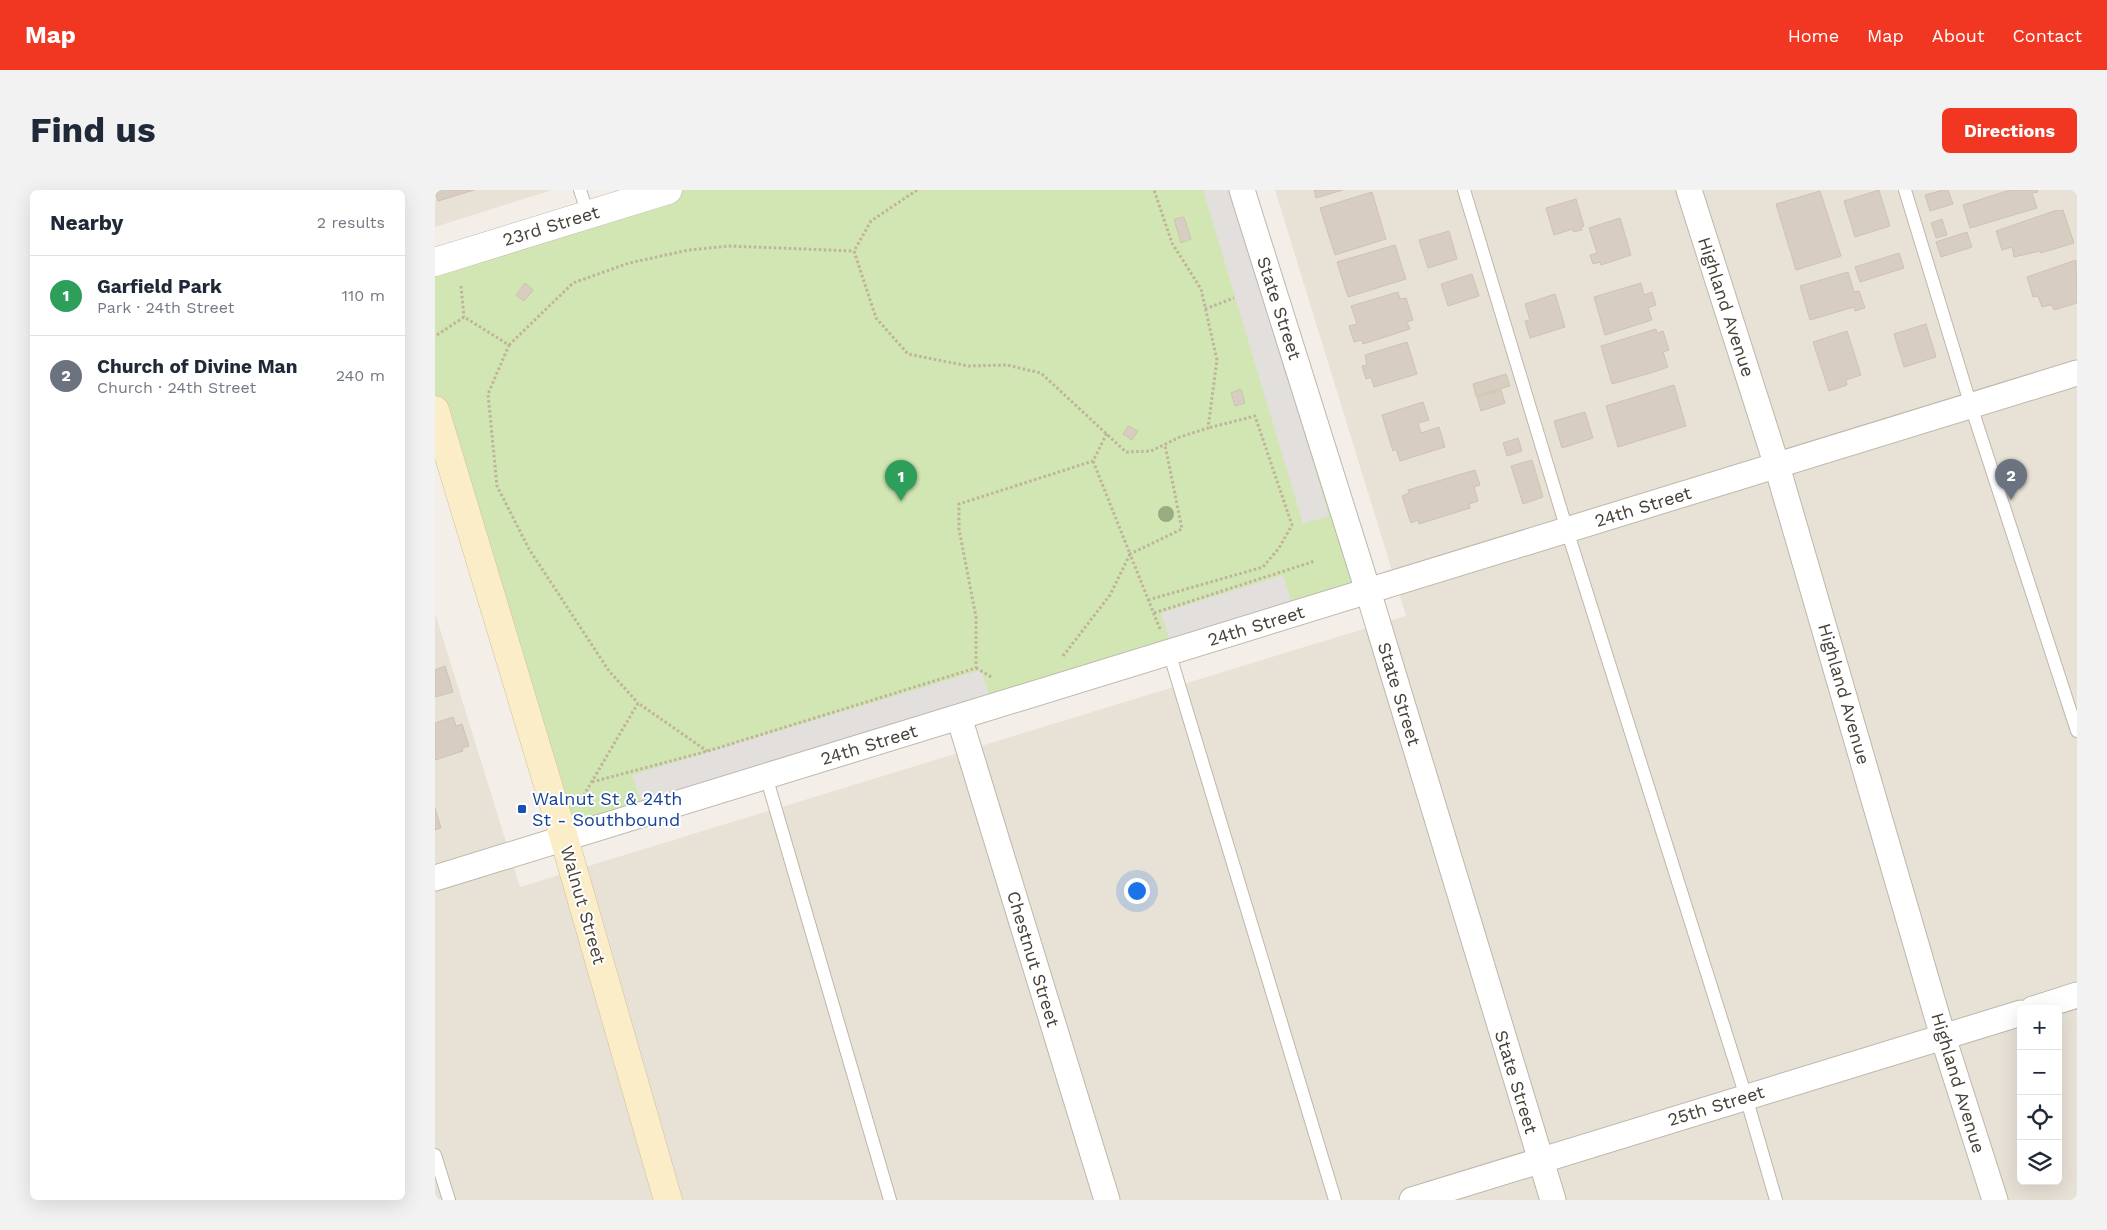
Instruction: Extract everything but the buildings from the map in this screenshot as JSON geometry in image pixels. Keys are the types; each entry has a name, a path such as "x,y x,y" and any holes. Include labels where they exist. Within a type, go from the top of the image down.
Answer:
{"main road":[{"name":"Walnut Street","path":"435,410 564,838 667,1200"}],"street":[{"name":"23rd Street","path":"435,262 584,202 668,190"},
{"name":"State Street","path":"1242,190 1368,591 1553,1200"},
{"name":"Highland Avenue","path":"1689,190 1777,466 1943,1036 1995,1200"},
{"name":"24th Street","path":"435,878 2077,374"},
{"name":"Chestnut Street","path":"959,717 1107,1200"},
{"path":"2046,1005 2077,995"},
{"name":"25th Street","path":"1412,1200 2017,1014"}],"lane":[{"path":"1464,190 1567,530 1747,1097 1777,1200"},
{"path":"1905,190 1971,406 2077,731"},
{"path":"1169,652 1335,1200"},
{"path":"766,776 890,1200"},
{"path":"435,1155 449,1200"}],"path":[{"path":"917,190 871,221 853,251 875,318 908,354 968,366 1007,365 1041,373 1127,452 1151,451 1209,428 1255,416 1292,525 1279,548 1263,567 1148,600"},
{"path":"1154,190 1171,243 1201,289 1217,360 1209,428"},
{"path":"708,751 639,703 609,671 529,550 497,486 488,394 509,345 573,282 629,263 689,250 728,246 853,251"},
{"path":"461,286 463,317"},
{"path":"1205,309 1234,298"},
{"path":"463,317 509,345"},
{"path":"437,335 463,317"},
{"path":"976,668 976,617 959,529 959,504 1093,461 1107,434"},
{"path":"1063,657 1109,595 1130,554 1182,528 1165,445"},
{"path":"1093,461 1169,652"},
{"path":"1153,613 1315,561"},
{"path":"591,782 708,751 976,668 999,682"},
{"path":"581,800 639,703"}],"shaded area":[{"path":"435,190 552,190 435,227"},
{"path":"1203,190 1231,190 1329,516 1303,524"},
{"path":"1275,190 2077,190 2077,1200 435,1200 435,613 520,887 1406,616"},
{"path":"1283,575 1292,604 1170,641 1161,613"},
{"path":"981,670 989,695 641,801 632,775"}],"green space":[{"path":"668,190 1242,190 1368,591 564,838 435,410 435,262"}],"place":[{"name":"Church of Divine Man","path":"2011,500"},
{"name":"Garfield Park","path":"901,501"},
{"name":"Walnut St & 24th St - Southbound","path":"522,809"}]}
